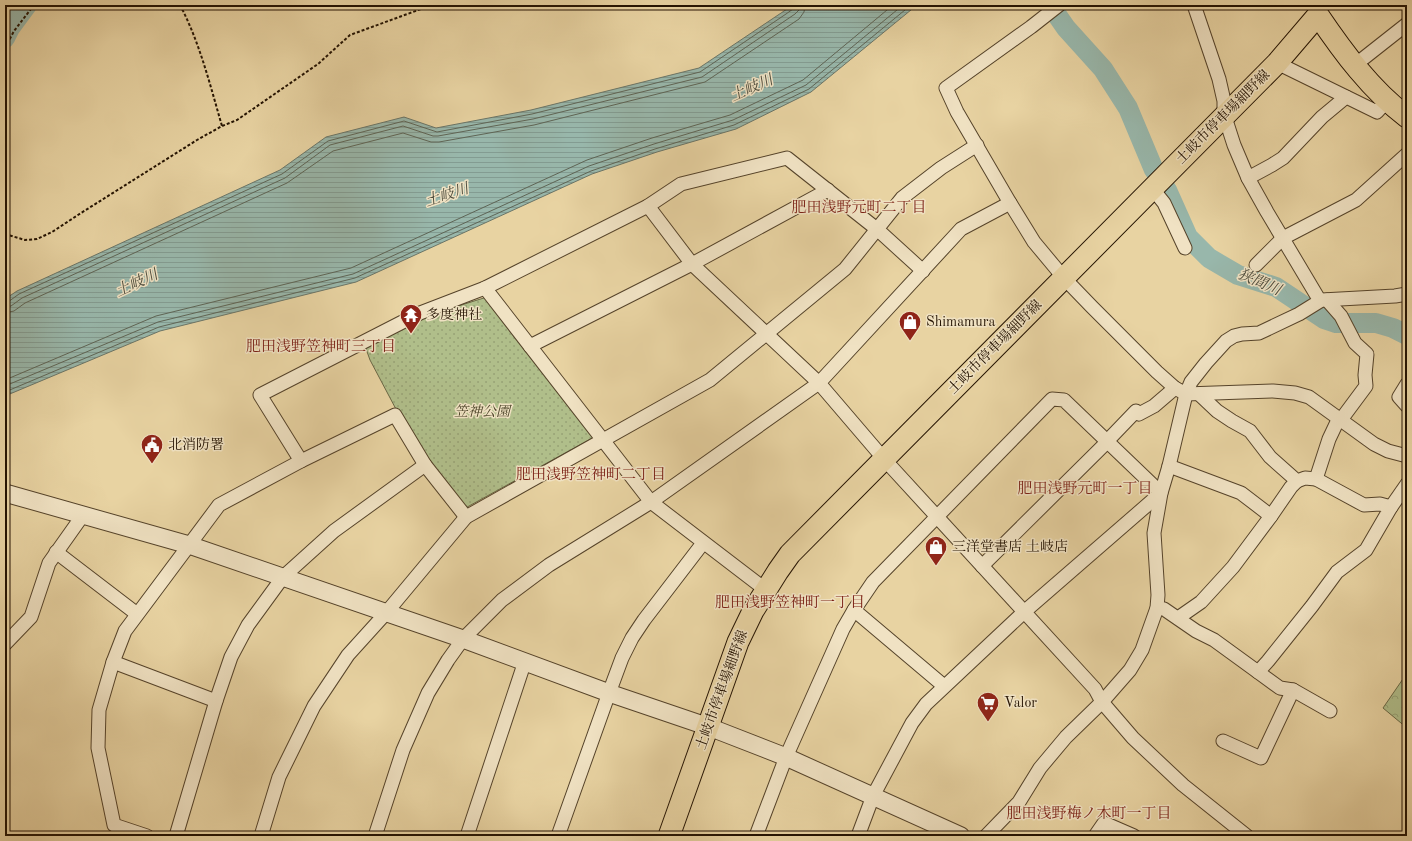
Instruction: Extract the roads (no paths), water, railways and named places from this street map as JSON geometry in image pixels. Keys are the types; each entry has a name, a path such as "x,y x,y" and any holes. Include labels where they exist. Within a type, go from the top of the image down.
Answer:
{"main road":[{"name":"土岐市停車場細野線","path":"669,836 738,642 753,611 790,554 1064,278 1224,114 1277,63 1315,10 1355,65 1387,102 1407,117"}],"street":[{"path":"1059,5 946,88 957,112 1010,204 1034,242 1064,278 1157,372 1250,431 1270,457 1296,481"},
{"path":"1194,5 1219,79 1224,101 1224,114 1234,145 1248,178 1283,238 1316,304 1341,316 1356,343 1367,354 1365,375 1366,386 1339,420 1328,439 1316,479"},
{"path":"1355,65 1407,24"},
{"path":"1277,63 1377,112 1387,102"},
{"path":"1248,178 1283,158 1322,117 1346,97"},
{"path":"261,836 279,777 314,706 348,655 386,613 466,517 710,380 845,269 878,230 902,198 941,168 977,145"},
{"path":"1256,265 1283,238 1356,200 1407,154"},
{"path":"301,462 260,395 420,313 486,288 648,206 681,184 787,158 878,230 923,271"},
{"path":"1152,188 1164,203 1185,248"},
{"path":"530,346 692,264 828,190"},
{"path":"375,836 403,750 425,700 448,660 463,639 502,600 549,565 650,502 819,383 961,229 1010,204"},
{"path":"648,206 692,264 819,383 884,459 1095,689 1102,702 1133,738 1232,831 1247,836"},
{"path":"486,288 650,502 766,590"},
{"path":"986,836 1019,802 1040,768 1057,747 1102,702 1130,670 1142,650 1157,608 1158,588 1154,533 1161,493 1187,392 1191,382 1226,341 1234,336 1259,333 1316,304 1407,294"},
{"path":"1407,384 1399,397 1407,406"},
{"path":"982,566 1107,442 1136,411 1139,414 1187,392 1273,391 1295,393 1309,397 1374,444 1388,451 1407,456"},
{"path":"756,836 786,757 842,629 854,610 873,582 1052,399 1064,400 1161,493"},
{"path":"147,836 114,825 98,748 99,710 113,662 125,631 219,505 395,415 425,465 466,517"},
{"path":"176,836 216,701 231,657 248,625 283,577 334,531 425,465"},
{"path":"1169,466 1242,493 1271,516"},
{"path":"1178,618 1201,602 1243,555 1296,481 1305,478 1316,479 1364,504 1380,504 1391,507"},
{"path":"1258,672 1312,606 1337,572 1366,550 1391,507 1407,484"},
{"path":"5,493 189,545 463,639 609,693 709,726 786,757 961,836"},
{"path":"858,836 873,796 912,723 926,704 1024,612 1161,493"},
{"path":"5,644 31,617 49,563 79,514"},
{"path":"558,836 622,658 632,638 644,620 703,543"},
{"path":"56,552 137,614"},
{"path":"1157,608 1164,609 1196,631 1214,640 1280,688 1293,690 1330,711"},
{"path":"854,610 944,686"},
{"path":"467,836 525,661"},
{"path":"113,662 216,701"},
{"path":"1223,741 1260,758 1293,690"},
{"path":"1095,836 1104,823 1134,836"}],"water":[{"name":"土岐川","path":"793,5 917,5 811,92 736,129 657,152 592,174 356,282 160,331 5,396 5,299 17,291 280,170 326,137 404,117 436,128 531,110 699,68"}],"waterway":[{"path":"5,38 10,28 27,5"},
{"name":"狭間川","path":"1050,5 1066,28 1103,69 1128,108 1154,170"},
{"name":"狭間川","path":"1167,190 1188,237 1209,258 1238,275 1276,287 1324,319 1336,323 1376,323 1393,328 1407,335"}],"place":[{"name":"多度神社","path":"411,334"},
{"name":"Shimamura","path":"910,342"},
{"name":"北消防署","path":"152,464"},
{"name":"三洋堂書店 土岐店","path":"936,566"},
{"name":"Valor","path":"988,722"}],"district":[{"name":"肥田浅野元町二丁目","path":"859,208"},
{"name":"肥田浅野笠神町三丁目","path":"321,347"},
{"name":"肥田浅野笠神町二丁目","path":"591,475"},
{"name":"肥田浅野元町一丁目","path":"1085,489"},
{"name":"肥田浅野笠神町一丁目","path":"790,603"},
{"name":"肥田浅野梅ノ木町一丁目","path":"1089,814"}],"park label":[{"name":"笠神公園","path":"482,412"}]}
